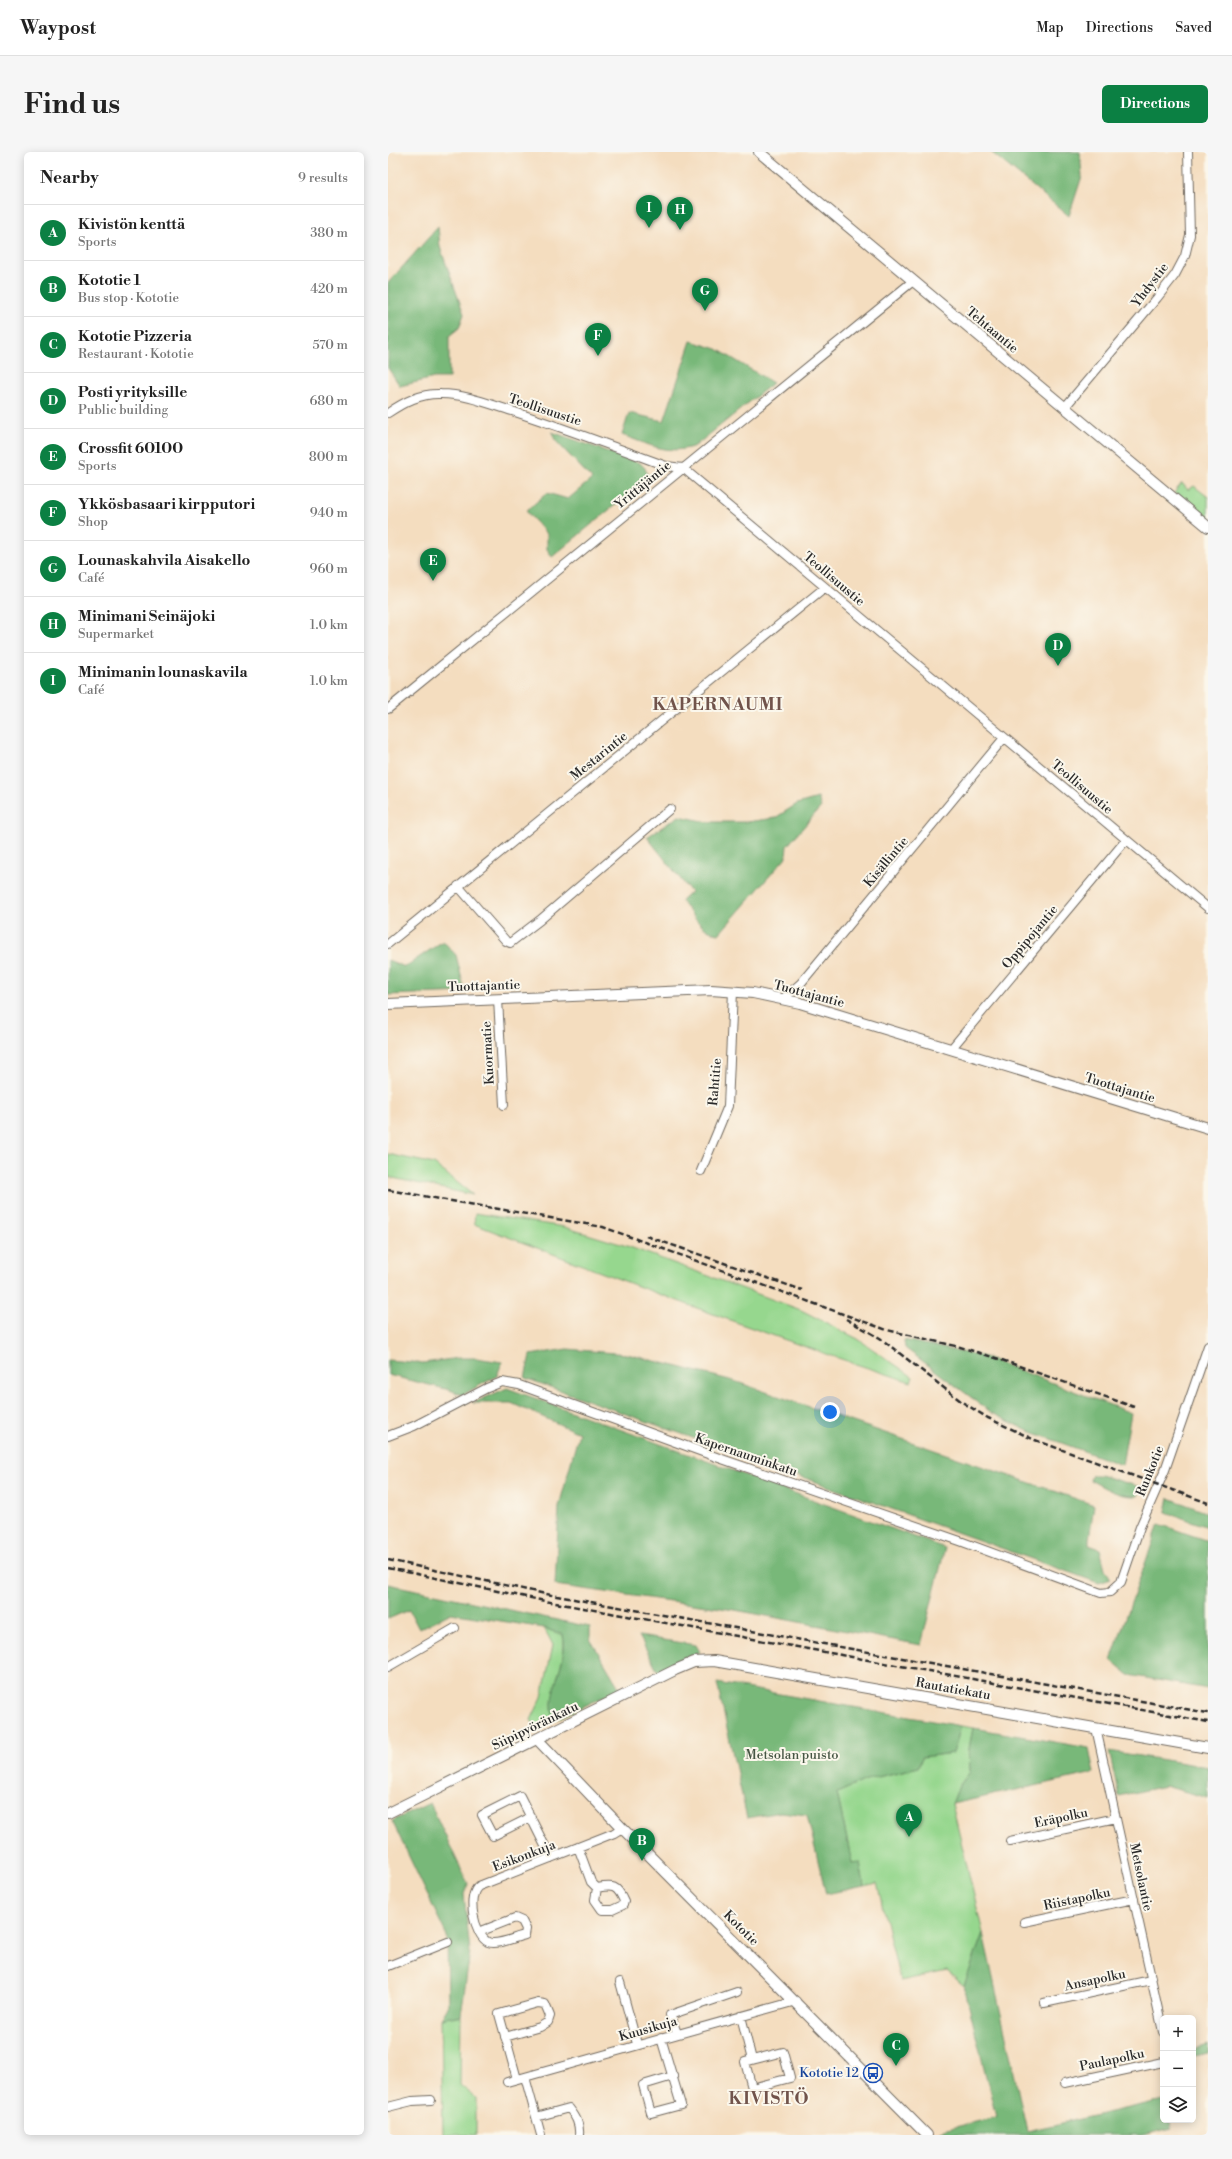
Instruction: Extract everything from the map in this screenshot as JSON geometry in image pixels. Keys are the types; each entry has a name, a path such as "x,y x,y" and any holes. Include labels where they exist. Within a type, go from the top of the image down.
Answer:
{"street":[{"name":"Tehtaantie","path":"759,152 1208,527"},
{"name":"Yhdystie","path":"1065,407 1157,298 1174,275 1185,256 1190,235 1188,152"},
{"name":"Yrittäjäntie","path":"388,709 913,281"},
{"name":"Teollisuustie","path":"388,413 403,402 422,396 440,394 463,396 556,425 666,466 683,468 824,588 1208,908"},
{"name":"Mestarintie","path":"388,944 824,588"},
{"name":"Kisällintie","path":"784,998 801,983 1004,738"},
{"path":"458,886 506,941 510,943 540,920 670,809"},
{"name":"Oppipojantie","path":"952,1049 1126,840"},
{"name":"Tuottajantie","path":"388,1004 711,990 733,991 784,998 1208,1128"},
{"name":"Rahtitie","path":"701,1172 728,1106 733,991"},
{"name":"Kuormatie","path":"498,999 504,1105"},
{"name":"Runkotie","path":"1101,1593 1110,1592 1121,1582 1140,1527 1165,1470 1208,1346"},
{"name":"Kapernauminkatu","path":"388,1436 414,1426 487,1388 502,1382 519,1385 719,1458 960,1541 1101,1593"},
{"path":"388,1667 455,1628"},
{"name":"Rautatiekatu","path":"694,1662 714,1661 1208,1748"},
{"name":"Siipipyöränkatu","path":"388,1813 694,1662"},
{"name":"Metsolantie","path":"1096,1728 1160,2018"},
{"name":"Kototie","path":"537,1739 622,1828 796,2001 927,2135"},
{"path":"530,1817 493,1836 482,1815 520,1796 551,1858"},
{"name":"Eräpolku","path":"1010,1841 1116,1818"},
{"name":"Esikonkuja","path":"479,1932 472,1903 475,1889 622,1828"},
{"path":"578,1847 591,1882 597,1888"},
{"name":"Riistapolku","path":"1024,1922 1134,1899"},
{"path":"515,1918 522,1921 526,1929 525,1935 496,1942 488,1942 479,1932 515,1918"},
{"path":"388,1966 448,1942"},
{"name":"Ansapolku","path":"1044,2002 1152,1980"},
{"path":"620,1982 637,2044"},
{"path":"677,2033 670,2015 737,1992"},
{"name":"Kuusikuja","path":"507,2082 637,2044 796,2001"},
{"path":"505,2037 540,2027 548,2022 550,2016 545,2004 538,2003 499,2014 505,2037 536,2117 541,2135"},
{"path":"741,2016 752,2060"},
{"path":"661,2038 673,2076 681,2105 651,2113 643,2085 673,2076"},
{"path":"784,2052 790,2078 752,2088 745,2062 752,2060 784,2052"},
{"name":"Paulapolku","path":"1065,2083 1160,2063"},
{"path":"388,2107 412,2101 431,2100"},
{"path":"536,2117 569,2108 576,2116 580,2128 579,2135"}],"green space":[{"path":"991,152 1080,152 1082,176 1069,216"},
{"path":"438,227 440,247 464,314 459,328 449,336 449,378 434,378 400,386 388,368 388,283"},
{"path":"691,341 717,349 773,383 695,446 676,450 658,448 622,435 629,413 664,421"},
{"path":"552,432 640,463 645,468 647,474 643,482 552,557 547,549 547,534 526,511 547,493 568,499 592,479 555,440"},
{"path":"1182,483 1188,490 1194,486 1208,497 1208,521 1174,493"},
{"path":"818,798 821,807 787,846 786,857 719,934 713,933 702,926 681,901 691,892 647,837 679,816 708,822 746,822 775,818 797,804"},
{"path":"443,941 456,955 465,992 388,995 388,960 405,967"},
{"path":"388,1154 434,1164 473,1195 388,1177"},
{"path":"475,1213 564,1227 627,1246 801,1310 858,1339 913,1377 911,1382 856,1364 637,1286 474,1224"},
{"path":"904,1340 985,1357 1131,1413 1122,1465 1026,1430 992,1413 905,1348"},
{"path":"567,1349 627,1354 734,1381 1094,1505 1089,1545 1100,1549 1105,1569 1111,1579 1099,1583 525,1378 530,1355"},
{"path":"459,1358 476,1358 502,1362 497,1376 462,1395 450,1390 388,1375 388,1360 423,1363"},
{"path":"507,1388 945,1548 921,1645 735,1610 555,1585 559,1506 579,1433 511,1403 473,1403"},
{"path":"1092,1475 1100,1475 1140,1487 1137,1496 1124,1495 1107,1489 1090,1480"},
{"path":"1169,1498 1208,1513 1208,1527 1166,1512"},
{"path":"1159,1524 1208,1541 1208,1689 1129,1675 1111,1660"},
{"path":"388,1584 590,1627 590,1639 620,1689 555,1720 552,1710 552,1700 563,1656 563,1635 544,1628 451,1613 419,1629 409,1610 388,1619"},
{"path":"544,1628 563,1635 564,1645 563,1656 552,1700 552,1710 555,1720 536,1728 531,1720 542,1697 553,1645"},
{"path":"639,1636 696,1645 700,1652 658,1671"},
{"name":"Metsolan puisto","path":"717,1683 961,1726 953,1753 922,1757 918,1767 866,1780 837,1793 852,1863 860,1862 864,1886 826,1894 807,1815 781,1812 747,1818"},
{"path":"961,1726 973,1728 969,1749 970,1772 959,1786 952,1804 983,1933 964,1986 947,1971 900,1981 877,1883 864,1886 860,1863 852,1863 837,1793 866,1780 918,1767 922,1757 953,1753"},
{"path":"973,1728 1089,1748 1094,1773 952,1804 959,1786 970,1772 969,1749"},
{"path":"1109,1751 1208,1767 1208,1798 1165,1786 1119,1796"},
{"path":"430,1803 468,1884 464,1894 470,1952 461,2015 441,2019 448,2007 447,1936 392,1821"},
{"path":"983,1933 1027,2131 1160,2101 1160,2123 1171,2123 1172,2128 1142,2135 943,2135 939,2131 996,2117 964,1986"},
{"path":"461,2015 460,2085 476,2098 476,2135 443,2135 441,2019"},
{"path":"1208,2045 1208,2053 1196,2055 1196,2048"}],"railway":[{"path":"388,1190 603,1227 887,1330 960,1347 999,1359 1134,1407"},
{"path":"646,1236 802,1290"},
{"path":"846,1319 880,1338 962,1402 988,1418 1035,1440 1208,1503"},
{"path":"388,1560 546,1594 1208,1713"},
{"path":"388,1568 545,1601 1208,1722"}],"place":[{"name":"Minimanin lounaskavila","path":"649,228"},
{"name":"Minimani Seinäjoki","path":"680,230"},
{"name":"Lounaskahvila Aisakello","path":"705,311"},
{"name":"Ykkösbasaari kirpputori","path":"598,356"},
{"name":"Crossfit 60100","path":"433,581"},
{"name":"Posti yrityksille","path":"1058,666"},
{"name":"Kivistön kenttä","path":"909,1837"},
{"name":"Kototie 1","path":"642,1861"},
{"name":"Kototie Pizzeria","path":"896,2066"},
{"name":"Kototie 12","path":"873,2073"}],"district":[{"name":"KAPERNAUMI","path":"718,705"},
{"name":"KIVISTÖ","path":"769,2099"}]}
